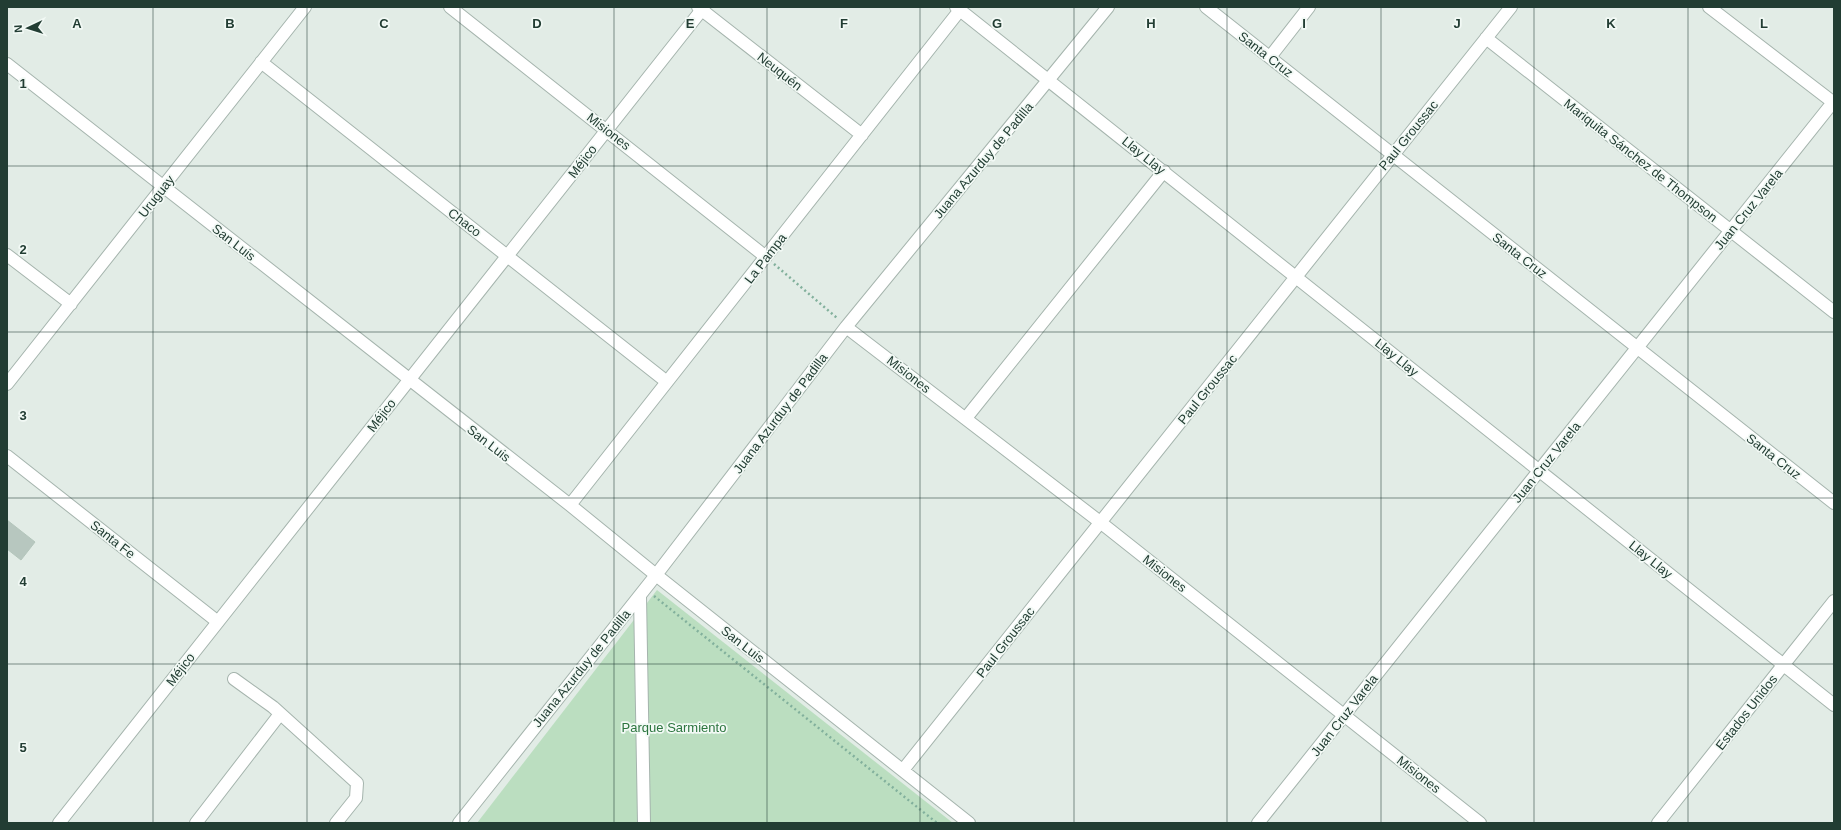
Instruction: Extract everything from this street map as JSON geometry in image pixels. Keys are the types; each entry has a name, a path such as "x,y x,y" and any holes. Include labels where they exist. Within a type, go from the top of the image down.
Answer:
{"street":[{"name":"Uruguay","path":"7,384 305,7"},
{"name":"Misiones","path":"450,7 766,257"},
{"name":"Juana Azurduy de Padilla","path":"458,823 640,596 846,326 1050,80 1108,7"},
{"name":"Santa Cruz","path":"1206,7 1834,503"},
{"path":"1270,57 1309,7"},
{"name":"Paul Groussac","path":"903,770 1511,7"},
{"path":"1709,7 1834,102"},
{"name":"Méjico","path":"59,823 701,8"},
{"name":"Neuquén","path":"701,8 862,136"},
{"name":"Llay Llay","path":"958,8 1834,705"},
{"name":"La Pampa","path":"570,506 862,136 958,8"},
{"name":"Mariquita Sánchez de Thompson","path":"1486,38 1834,312"},
{"name":"Chaco","path":"261,62 668,382"},
{"name":"San Luis","path":"7,64 570,506 969,823"},
{"name":"Juan Cruz Varela","path":"1258,823 1834,102"},
{"path":"966,418 1164,171"},
{"path":"7,255 71,304"},
{"name":"Misiones","path":"846,326 1100,522 1480,823"},
{"name":"Santa Fe","path":"7,456 218,622"},
{"path":"640,596 644,823"},
{"name":"Estados Unidos","path":"1658,823 1834,601"},
{"path":"234,679 280,714 357,783 356,798 336,823"},
{"path":"196,823 280,714"}],"path":[{"path":"766,257 846,326"},
{"path":"640,612 653,596 937,823"}],"green space":[{"name":"Parque Sarmiento","path":"657,590 953,823 477,823"}],"building":[{"path":"7,520 35,542 21,560 7,549"}]}
